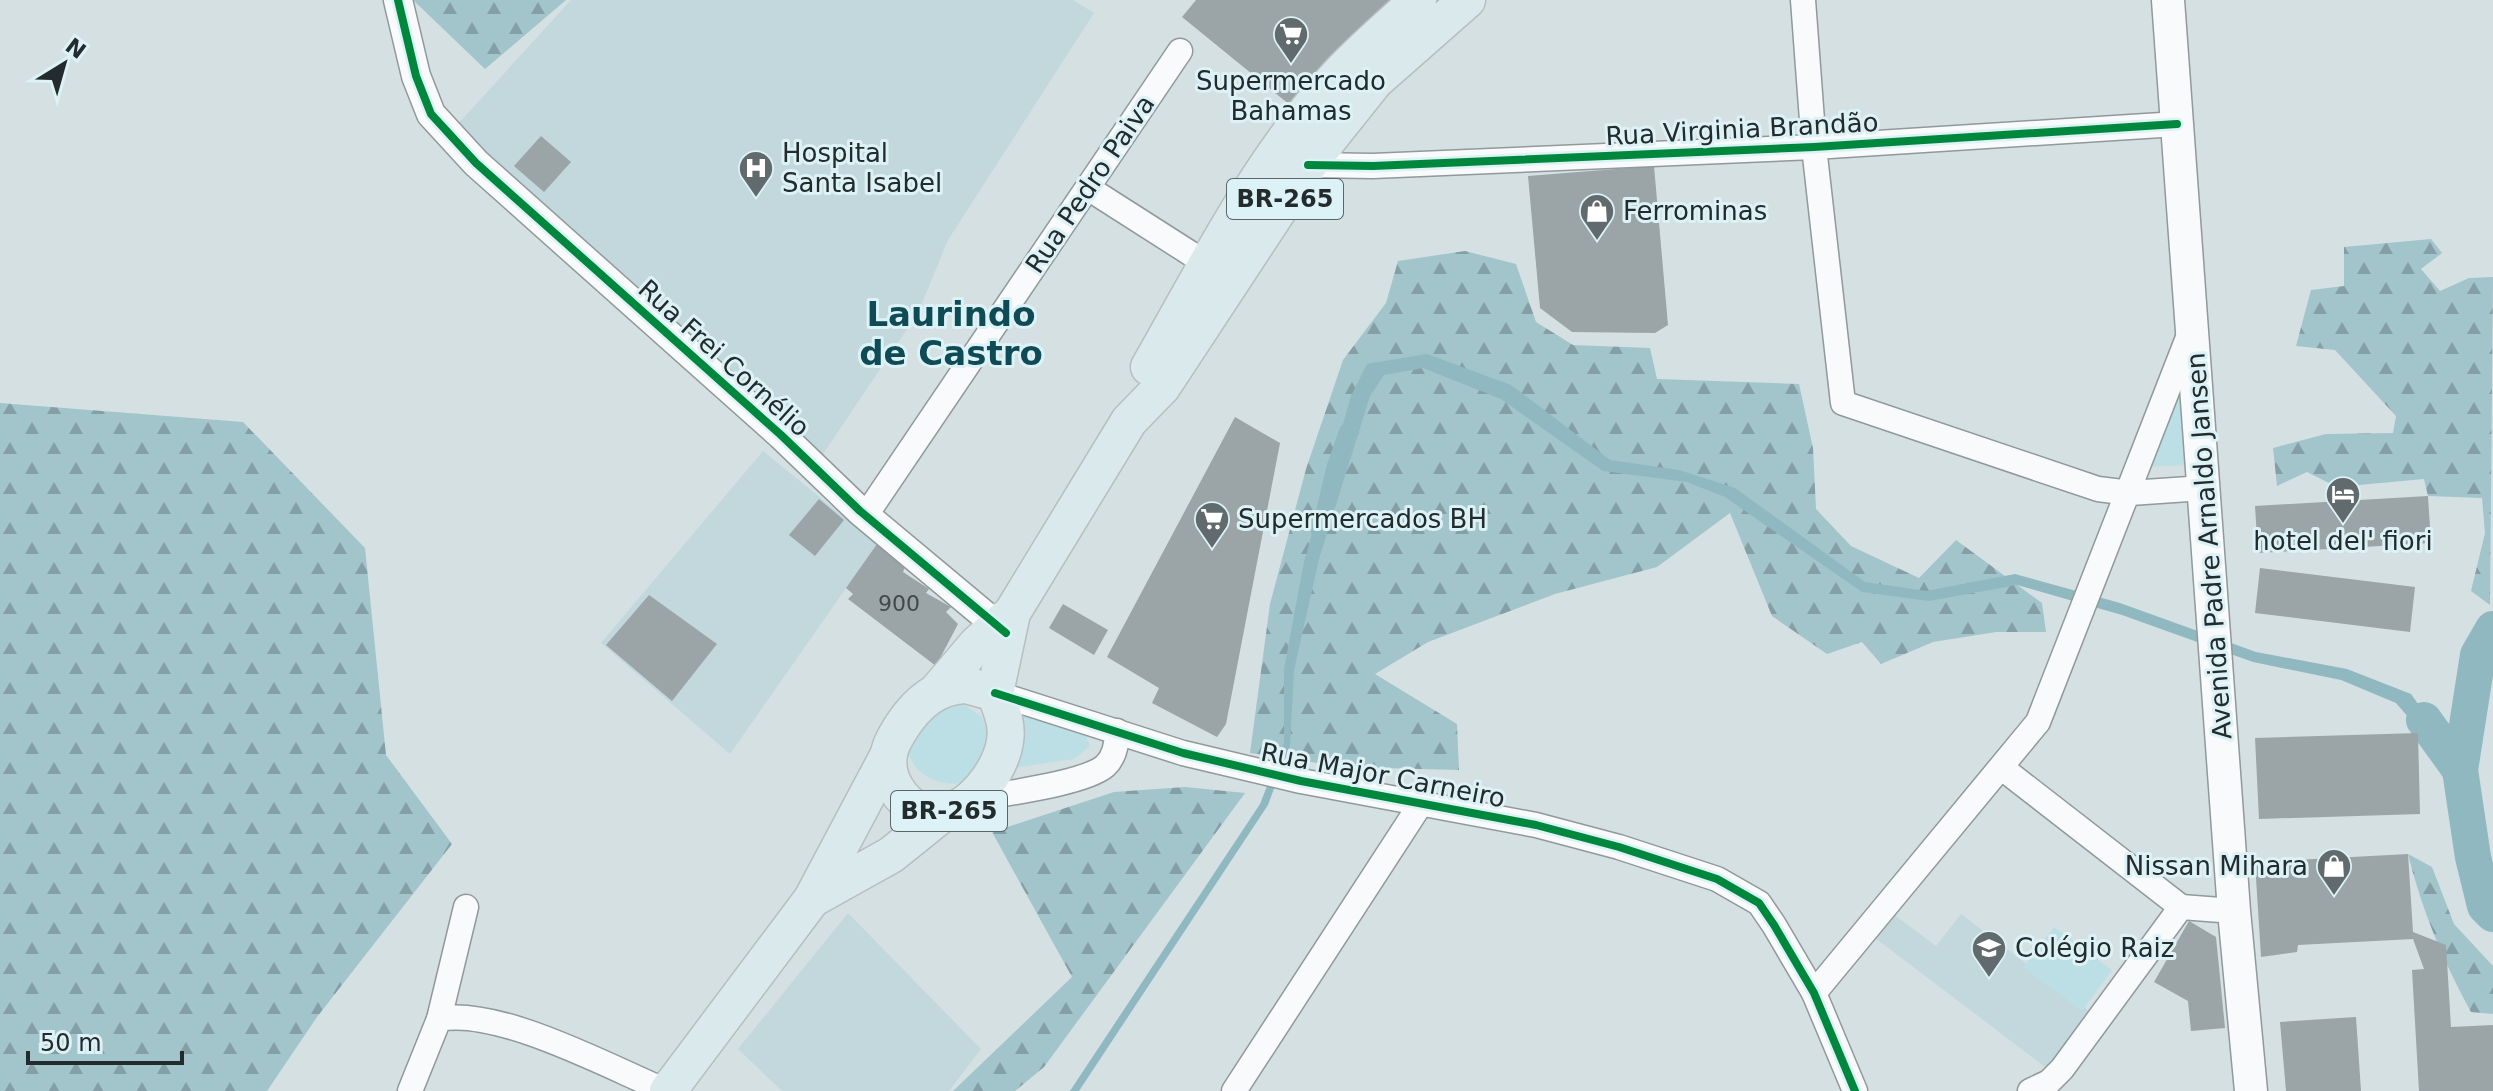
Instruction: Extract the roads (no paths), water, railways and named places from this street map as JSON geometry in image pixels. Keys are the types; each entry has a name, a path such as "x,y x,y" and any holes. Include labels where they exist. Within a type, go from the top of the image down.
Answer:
{"main road":[{"name":"BR-265","path":"1129,421 1143,377 1207,264 1280,149 1341,72 1418,0"},
{"name":"BR-265","path":"667,1091 812,899 912,712 938,690 993,625 1129,421 1162,387 1308,165 1375,81 1467,0"},
{"name":"Avenida Padre Arnaldo Jansen","path":"2168,0 2234,911 2251,1091"},
{"name":"BR-265","path":"812,899 891,855 988,779 1005,742 1005,720 995,693 993,625"},
{"path":"938,690 966,685 995,693"},
{"name":"BR-265","path":"889,754 892,781 900,795 920,810 956,807"}],"street":[{"name":"Rua Frei Cornélio","path":"398,0 416,76 431,114 503,189 993,625"},
{"path":"1803,0 1814,147 1843,403 2098,489 2130,493 2204,488"},
{"name":"Rua Pedro Paiva","path":"866,515 1180,51"},
{"name":"Rua Virginia Brandão","path":"1308,165 1373,166 1814,147 2177,124"},
{"path":"1088,188 1207,264"},
{"path":"1855,1091 1814,993 2038,722 2086,596 2130,493 2193,325"},
{"name":"Rua Major Carneiro","path":"995,693 1183,753 1301,781 1536,825 1619,847 1717,879 1759,903 1814,993"},
{"path":"956,807 1090,775 1110,760 1117,745 1117,731"},
{"path":"2002,768 2181,907 2234,911"},
{"path":"1234,1091 1420,805"},
{"path":"410,1091 439,1019 466,907"},
{"path":"2030,1091 2049,1082 2062,1069 2181,907"},
{"path":"439,1019 466,1016 488,1020 667,1091"}],"waterway":[{"path":"1314,532 1330,465 1343,428"},
{"path":"2493,629 2478,655 2460,770 2473,857 2485,906 2493,914"},
{"path":"2424,720 2460,770"}],"place":[{"name":"Supermercado Bahamas","path":"1291,65"},
{"name":"Hospital Santa Isabel","path":"756,199"},
{"name":"Ferrominas","path":"1597,242"},
{"name":"hotel del' fiori","path":"2343,525"},
{"name":"Supermercados BH","path":"1212,550"},
{"name":"Nissan Mihara","path":"2334,897"},
{"name":"Colégio Raiz","path":"1989,979"}],"district":[{"name":"Laurindo de Castro","path":"951,334"}]}
